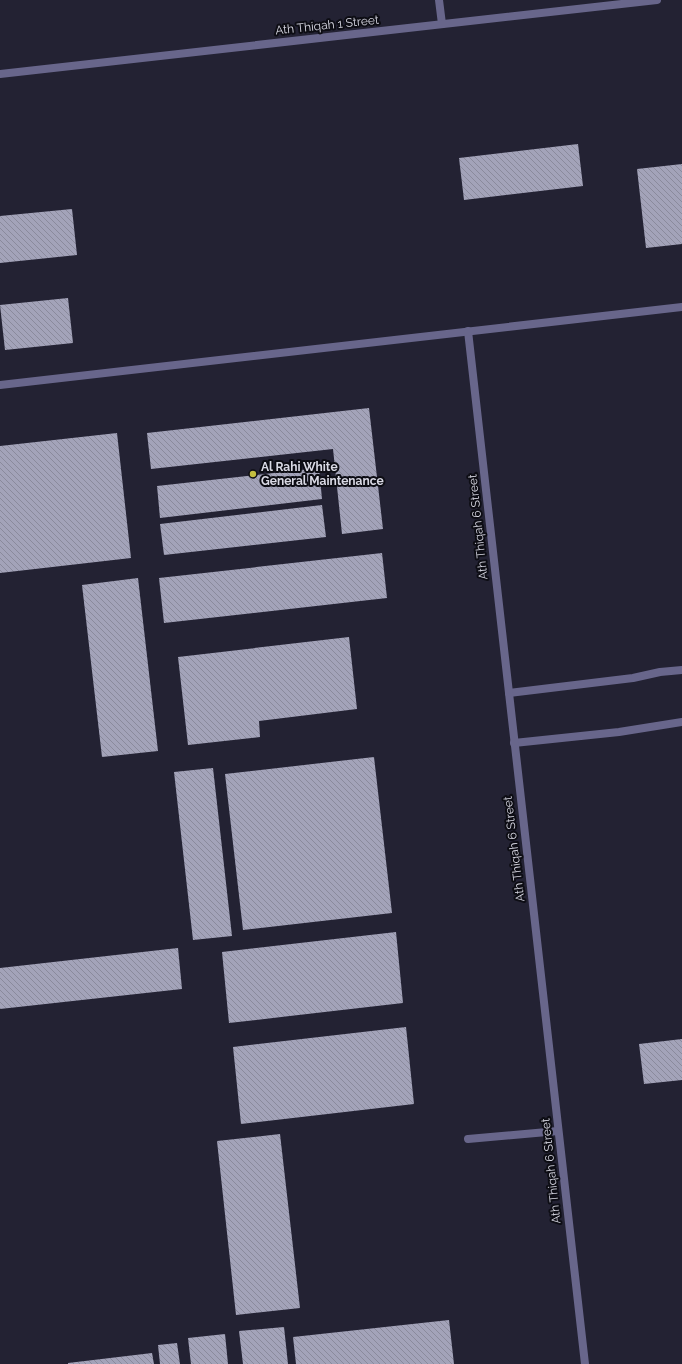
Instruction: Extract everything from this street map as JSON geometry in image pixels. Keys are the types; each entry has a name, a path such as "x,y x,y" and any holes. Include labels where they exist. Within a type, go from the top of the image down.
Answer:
{"street":[{"path":"439,0 442,24"},
{"name":"Ath Thiqah 1 Street","path":"0,74 442,24 611,3 657,0"},
{"path":"0,385 682,307"},
{"name":"Ath Thiqah 6 Street","path":"468,331 585,1364"},
{"path":"509,693 634,678 660,672 682,670"},
{"path":"514,743 619,732 682,722"},
{"path":"468,1139 558,1131"}],"building":[{"path":"578,144 583,186 464,200 459,158"},
{"path":"682,164 682,244 646,248 637,169"},
{"path":"72,209 77,255 0,263 0,216"},
{"path":"68,298 73,343 5,350 0,305"},
{"path":"369,408 383,529 342,534 333,449 151,469 147,433"},
{"path":"117,433 131,558 0,573 0,446"},
{"path":"319,468 322,499 160,518 157,486"},
{"path":"322,505 326,537 164,555 160,524"},
{"path":"382,553 387,598 164,623 159,578"},
{"path":"138,578 158,751 102,757 82,585"},
{"path":"349,637 357,709 259,721 260,737 188,745 178,657"},
{"path":"374,757 392,913 243,930 225,774"},
{"path":"213,768 232,936 193,940 174,772"},
{"path":"396,932 403,1003 229,1023 222,952"},
{"path":"178,948 182,989 0,1009 0,968"},
{"path":"406,1027 414,1104 241,1124 233,1047"},
{"path":"682,1039 682,1080 644,1084 639,1044"},
{"path":"280,1134 300,1308 236,1315 217,1141"},
{"path":"449,1320 454,1364 296,1364 293,1337"},
{"path":"284,1327 288,1364 243,1364 239,1331"},
{"path":"225,1334 228,1364 191,1364 188,1338"},
{"path":"177,1343 180,1364 160,1364 158,1345"},
{"path":"152,1353 154,1364 68,1364 68,1363"}],"place":[{"name":"Al Rahi White General Maintenance","path":"253,474"}]}
